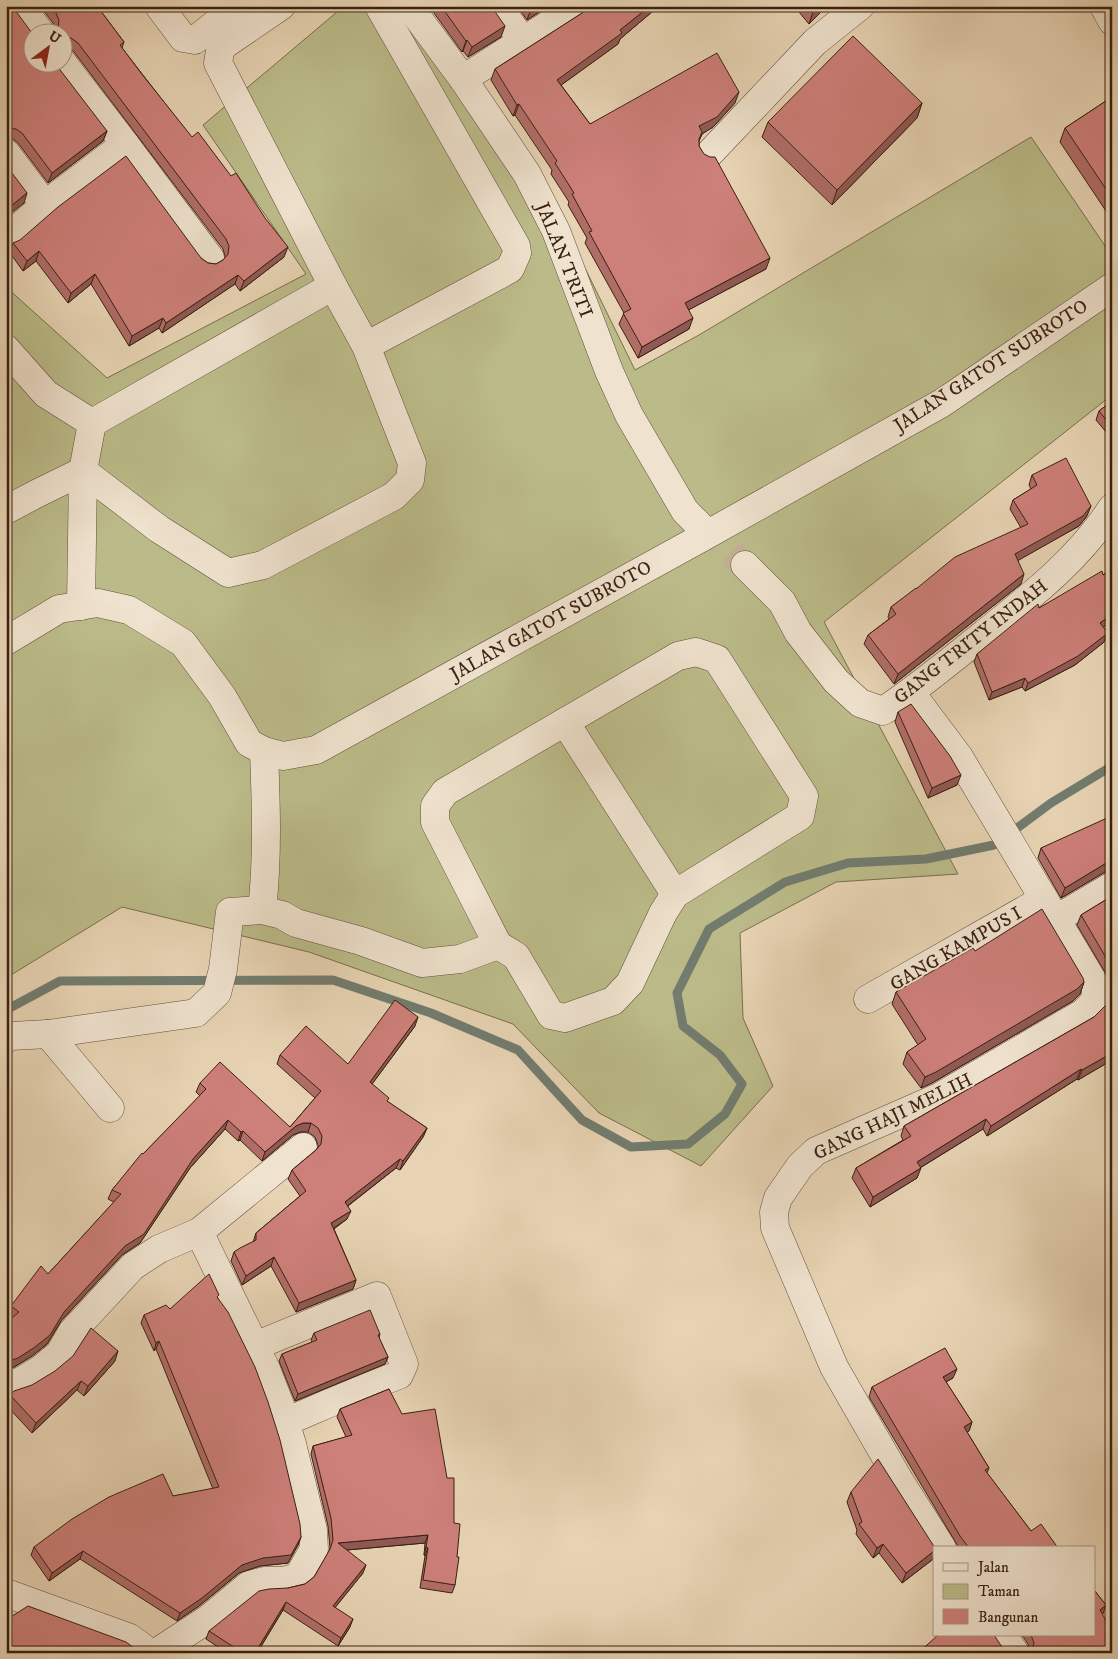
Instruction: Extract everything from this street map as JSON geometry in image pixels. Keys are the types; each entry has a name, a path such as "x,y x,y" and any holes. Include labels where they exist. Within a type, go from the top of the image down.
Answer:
{"street":[{"path":"20,6 32,22"},
{"path":"159,6 183,38 195,40 238,6"},
{"path":"83,471 159,529 228,573 263,565 394,496 410,480 412,463 366,346 218,63 220,51 224,45 281,6"},
{"path":"366,346 510,269 517,253 516,246 379,6"},
{"name":"JALAN TRITI","path":"409,6 463,79 526,174 556,231 609,371 629,415 685,511 699,525"},
{"path":"498,6 523,41"},
{"path":"463,79 578,6"},
{"path":"710,153 814,42 860,6"},
{"path":"1104,6 1112,21"},
{"path":"70,72 210,258"},
{"path":"6,238 45,205 125,144"},
{"path":"6,153 45,205"},
{"path":"81,606 83,471 92,423 333,286"},
{"name":"JALAN GATOT SUBROTO","path":"6,641 60,609 98,602 129,610 183,643 222,696 249,743 264,751 284,756 316,750 942,403 1112,287"},
{"path":"6,349 46,394 92,423"},
{"path":"6,510 83,471"},
{"name":"GANG TRITY INDAH","path":"745,565 782,602 798,632 836,680 860,703 883,711 911,693 1050,581 1096,532 1112,508"},
{"path":"696,652 717,660 804,796 800,816 674,894 630,983 613,1001 565,1018 551,1015 516,956 498,945 435,822 435,806 445,792 566,722 678,656 696,652"},
{"name":"GANG HAJI MELIH","path":"911,693 959,757 1094,983 1104,990 1083,1013 939,1097 816,1151 800,1166 778,1198 774,1212 775,1228 834,1367 899,1480 941,1546"},
{"path":"566,722 674,894"},
{"path":"262,910 266,874 264,751"},
{"name":"GANG KAMPUS I","path":"868,999 1050,909 1112,886"},
{"path":"6,1039 11,1036 48,1034 196,1014 220,981 230,912 262,910 282,915 296,923 361,941 422,963 460,959 498,945"},
{"path":"48,1034 110,1108"},
{"path":"6,1386 21,1381 41,1369 59,1354 72,1332 133,1266 159,1249 199,1232 302,1147"},
{"path":"156,1653 208,1619 249,1585 264,1581 282,1581 298,1577 314,1549 313,1530 286,1422 266,1369 199,1232"},
{"path":"255,1346 377,1296 404,1364 403,1370 399,1375 361,1389 347,1397 286,1422"},
{"path":"6,1593 130,1638 150,1653"},
{"path":"1004,1636 1015,1653"}],"green space":[{"path":"344,6 415,6 529,154 635,370 699,335 1031,137 1112,256 1112,395 824,622 958,874 836,882 740,933 743,1018 773,1086 701,1166 599,1113 513,1024 309,952 122,907 6,978 6,287 107,378 306,274 203,125"}],"building":[{"path":"6,6 12,6 24,22 22,22 22,72 62,72 107,131 52,173 22,133 16,129 6,128"},
{"path":"51,6 97,6 124,42 120,45 141,73 192,137 198,132 231,176 236,173 265,218 288,247 244,281 238,275 166,323 163,318 132,336 95,274 71,293 39,251 27,261 13,243 20,240 58,207 126,156 201,258 208,263 216,264 228,254 229,246 226,239 78,43 72,39 72,22 59,22"},
{"path":"441,6 491,6 505,26 472,47"},
{"path":"592,6 650,6 620,30 622,33 557,80 590,124 717,53 739,92 717,117 699,126 702,132 699,146 704,154 715,157 770,258 685,303 693,318 642,347 623,313 631,309 589,232 592,231 572,194 574,193 555,163 557,161 519,104 517,105 495,69"},
{"path":"853,36 922,103 837,190 768,122"},
{"path":"1112,97 1112,198 1065,128"},
{"path":"6,165 27,193 6,210"},
{"path":"1112,401 1112,427 1099,411"},
{"path":"1066,458 1091,506 1083,516 1015,554 1024,574 898,674 868,635 896,614 891,607 955,557 1028,524 1013,500 1037,485 1032,475"},
{"path":"1112,570 1112,614 1100,623 1108,633 1078,656 1028,683 1025,678 992,692 977,654 1038,604 1039,608 1102,571 1103,575"},
{"path":"911,704 950,756 961,775 932,788 898,712"},
{"path":"1107,818 1112,829 1112,862 1108,862 1065,888 1041,848"},
{"path":"1112,896 1112,968 1081,915"},
{"path":"1042,909 1084,982 1077,989 925,1077 907,1052 926,1039 896,992 973,948 975,951"},
{"path":"1112,995 1112,1053 1081,1069 991,1126 986,1119 917,1162 921,1168 873,1197 856,1168 911,1136 904,1126 1094,1017 1109,1002"},
{"path":"395,1000 418,1017 370,1082 389,1098 387,1101 427,1128 403,1161 400,1159 345,1202 351,1211 331,1223 356,1280 299,1303 274,1257 246,1276 234,1252 256,1240 256,1233 306,1191 292,1170 316,1150 321,1144 322,1136 318,1128 311,1123 303,1123 296,1126 265,1152 228,1120 193,1159 144,1234 125,1246 64,1312 50,1335 18,1358 6,1362 6,1323 19,1312 11,1306 41,1266 48,1274 121,1194 112,1190 142,1153 206,1089 200,1083 220,1062 290,1127 321,1091 280,1055 306,1026 348,1064"},
{"path":"209,1274 219,1295 217,1297 228,1312 255,1367 268,1402 280,1440 300,1524 301,1537 291,1555 263,1558 242,1565 202,1598 180,1613 83,1551 52,1573 34,1547 72,1519 109,1497 163,1474 173,1496 219,1487 159,1341 156,1343 144,1315 166,1305 170,1309"},
{"path":"370,1310 388,1357 298,1394 282,1354 317,1340 314,1333"},
{"path":"91,1328 118,1351 88,1386 81,1381 36,1423 10,1395 14,1391 32,1385 55,1371 73,1356"},
{"path":"945,1348 957,1369 943,1377 972,1422 964,1427 989,1468 985,1470 1031,1531 1041,1524 1057,1546 968,1546 872,1387"},
{"path":"389,1389 402,1414 435,1409 447,1478 454,1478 454,1523 460,1524 457,1557 459,1557 455,1585 423,1580 428,1535 338,1543 366,1565 333,1606 353,1619 341,1638 286,1602 255,1653 243,1653 209,1631 259,1591 305,1584 314,1577 333,1540 331,1518 313,1446 352,1435 340,1409"},
{"path":"878,1459 934,1546 933,1552 906,1573 883,1544 877,1548 859,1524 862,1522 851,1492"},
{"path":"1096,1592 1106,1605 1100,1610 1112,1631 1112,1653 1031,1653 1034,1643 1031,1636 1096,1636"},
{"path":"28,1606 126,1642 134,1648 133,1653 6,1653 6,1620"},
{"path":"937,1636 995,1636 1006,1653 918,1653"},
{"path":"202,1649 218,1653 200,1653"}],"waterway":[{"path":"6,1010 60,981 333,980 431,1013 518,1050 582,1120 631,1147 688,1144 725,1114 742,1084 720,1055 683,1026 677,993 709,929 785,882 848,863 926,859 994,845 1051,803 1112,766"}],"tunnel":[{"path":"699,525 745,565"}]}
